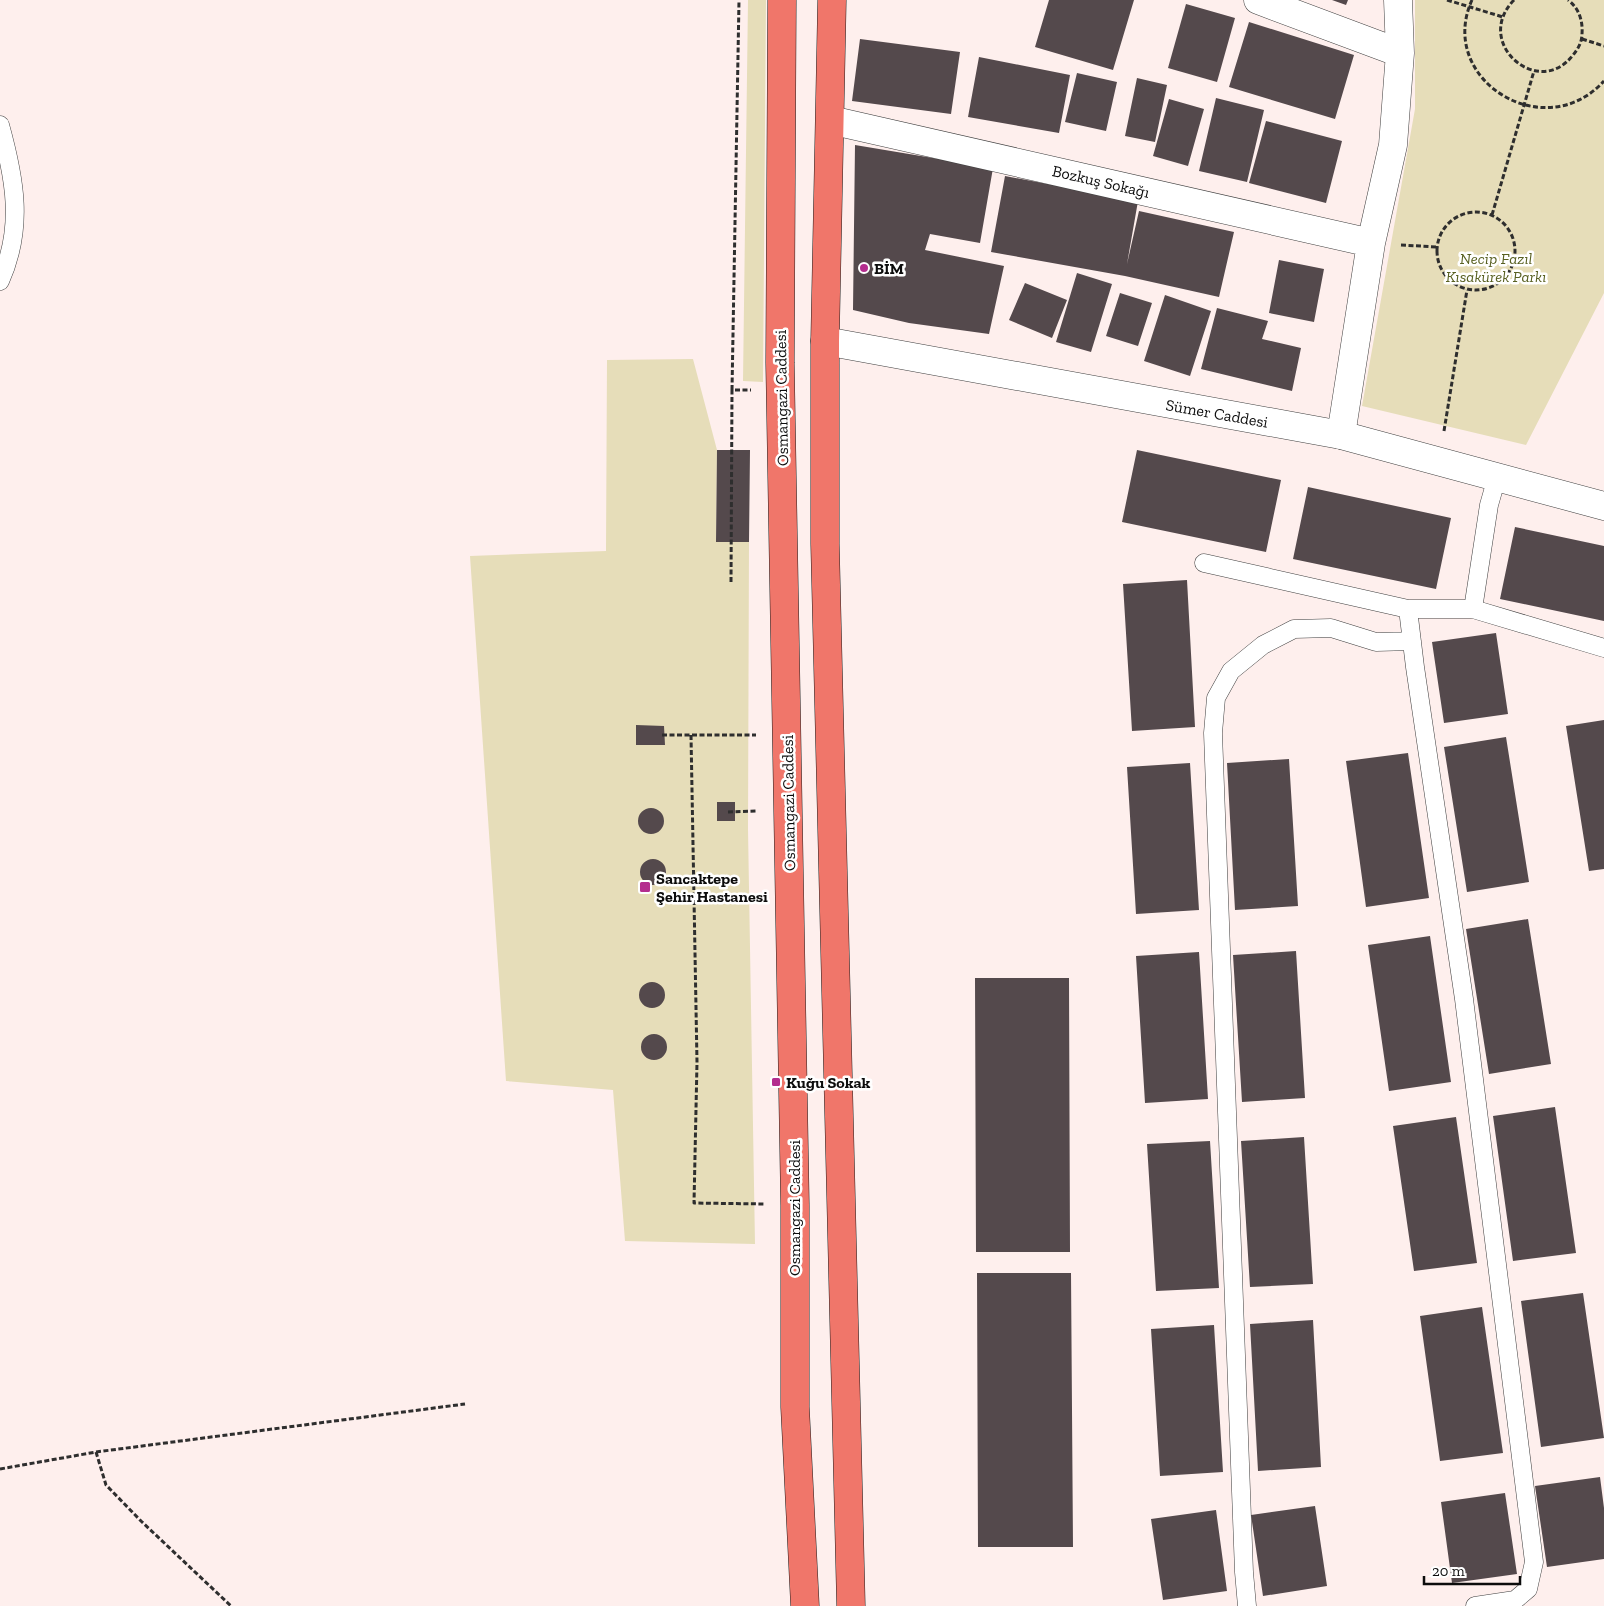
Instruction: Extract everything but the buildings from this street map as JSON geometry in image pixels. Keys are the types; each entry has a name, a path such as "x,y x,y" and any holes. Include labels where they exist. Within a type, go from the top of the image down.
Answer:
{"main road":[{"name":"Osmangazi Caddesi","path":"782,0 780,391 795,1205 795,1408 805,1606"},
{"path":"832,0 825,341 826,563 851,1606"}],"street":[{"path":"1258,0 1400,53"},
{"path":"1341,435 1371,243 1393,145 1400,53 1398,0"},
{"name":"Bozkuş Sokağı","path":"830,120 1371,243"},
{"name":"Sümer Caddesi","path":"825,341 1341,435 1604,506"}],"lane":[{"path":"0,125 12,168 16,220 0,281"},
{"path":"1473,609 1489,505 1497,477"},
{"path":"1204,563 1408,608 1473,609 1604,648"},
{"path":"1408,608 1464,999 1534,1562 1528,1589 1515,1600 1475,1606"},
{"path":"1247,1606 1244,1572 1221,994 1213,733 1216,698 1231,671 1263,645 1294,629 1331,628 1376,642 1412,642"}],"path":[{"path":"731,582 732,390 739,0"},
{"path":"1447,0 1502,17"},
{"path":"1472,0 1469,7 1466,32 1470,57 1483,79 1502,96 1526,106 1550,108 1573,103 1594,92 1604,81"},
{"path":"1514,0 1502,17 1500,31 1503,45 1510,57 1521,66 1534,71 1560,68 1570,60 1582,38 1579,14 1568,0"},
{"path":"1582,38 1604,46"},
{"path":"1492,215 1526,106 1534,71"},
{"path":"1468,213 1492,215 1503,222 1511,232 1515,245 1515,258 1511,270 1503,280 1493,287 1467,290 1457,286 1441,269 1437,246 1440,235 1447,225 1468,213"},
{"path":"1438,461 1467,290"},
{"path":"732,390 780,391"},
{"path":"662,735 787,736"},
{"path":"691,735 696,1062 694,1203 795,1205"},
{"path":"0,1469 96,1452 465,1404"},
{"path":"96,1452 106,1485 141,1521 231,1606"}],"green space":[{"path":"748,0 766,0 763,382 743,381"},
{"name":"Necip Fazıl Kısakürek Parkı","path":"1415,0 1604,0 1604,293 1526,445 1362,406 1415,109"},
{"path":"693,359 717,450 716,542 749,542 748,829 755,1244 625,1241 613,1090 506,1081 470,556 606,551 607,360"}],"place":[{"name":"BİM","path":"864,268"},
{"name":"Sancaktepe Şehir Hastanesi","path":"645,887"},
{"name":"Kuğu Sokak","path":"776,1082"}]}
